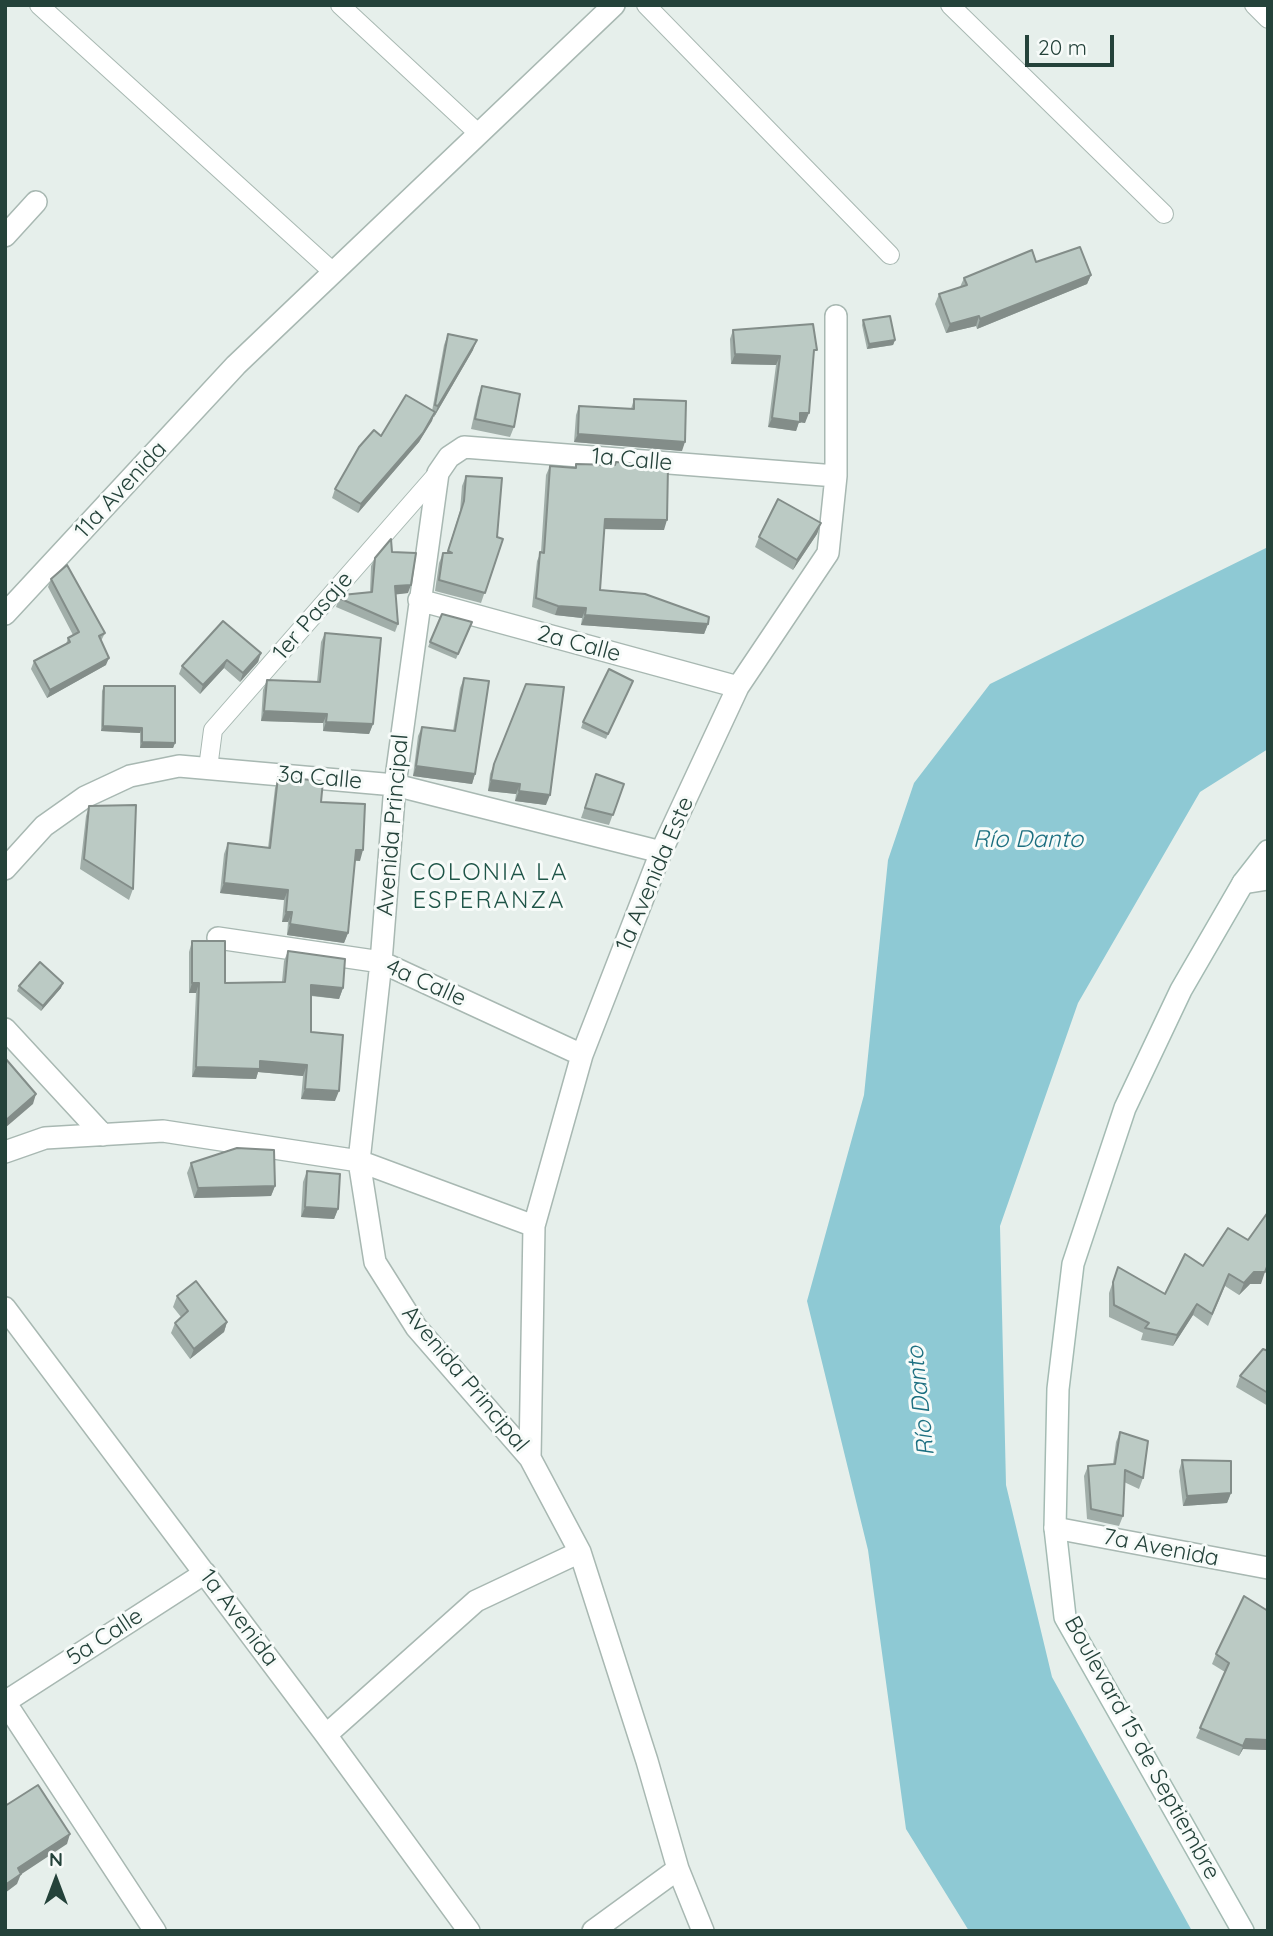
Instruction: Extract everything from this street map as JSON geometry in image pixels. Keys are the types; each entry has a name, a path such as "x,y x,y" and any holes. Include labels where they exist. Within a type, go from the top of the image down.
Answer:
{"street":[{"name":"11a Avenida","path":"5,614 236,365 614,5"},
{"path":"5,236 36,202"},
{"name":"1a Avenida Este","path":"530,1458 534,1226 582,1055 661,852 738,687 828,553 836,477 836,316"},
{"name":"1a Calle","path":"438,473 449,457 464,447 836,477"},
{"name":"Avenida Principal","path":"438,473 395,785 382,961 359,1161 375,1262 416,1327 530,1458 580,1552 647,1761 678,1869 703,1931"},
{"name":"2a Calle","path":"419,600 738,687"},
{"name":"3a Calle","path":"5,869 44,826 85,797 130,776 179,766 395,785 661,852"},
{"name":"Boulevard 15 de Septiembre","path":"1244,1931 1065,1617 1055,1528 1058,1389 1073,1264 1125,1108 1181,990 1243,883 1268,850"},
{"path":"1243,883 1268,879"},
{"name":"4a Calle","path":"218,938 382,961 582,1055"},
{"path":"5,1029 103,1135"},
{"path":"5,1152 45,1138 163,1131 359,1161 534,1226"},
{"name":"1a Avenida","path":"5,1308 326,1735 469,1931"},
{"name":"7a Avenida","path":"1055,1528 1268,1568"},
{"path":"326,1735 476,1601 580,1552"},
{"name":"5a Calle","path":"5,1702 205,1573"},
{"path":"5,1702 155,1931"},
{"path":"593,1931 678,1869"}],"lane":[{"path":"39,5 333,272"},
{"path":"340,5 479,134"},
{"path":"646,5 890,255"},
{"path":"950,5 1164,214"},
{"path":"1254,5 1268,19"},
{"name":"1er Pasaje","path":"208,768 213,730 438,473"}],"water":[{"name":"Río Danto","path":"1268,547 1268,749 1200,792 1078,1003 1000,1226 1006,1485 1052,1677 1192,1931 969,1931 906,1829 868,1550 807,1301 864,1095 888,860 914,783 990,684"}],"building":[{"path":"1080,247 1091,275 980,319 979,316 950,324 939,294 967,285 964,278 1032,250 1036,262"},
{"path":"890,316 895,340 869,344 863,320"},
{"path":"813,324 817,350 814,350 809,413 800,413 800,422 772,418 780,356 735,354 733,330"},
{"path":"448,334 477,340 438,406 435,405"},
{"path":"482,386 520,394 514,427 475,419"},
{"path":"406,395 435,412 423,433 361,504 335,489 359,447 374,430 381,436"},
{"path":"634,399 686,401 685,442 578,434 579,406 634,409"},
{"path":"616,462 668,466 667,520 605,519 600,590 645,594 709,617 708,624 585,615 586,608 558,606 536,598 540,552 544,553 550,466 576,468 576,464 615,465"},
{"path":"466,476 502,478 497,537 503,539 485,593 439,580 443,553 452,553 448,551 464,501"},
{"path":"778,499 821,523 797,560 759,537"},
{"path":"391,539 392,552 416,553 411,585 395,586 398,624 339,598 342,595 372,592 375,558"},
{"path":"67,565 105,633 99,636 109,658 50,690 34,661 70,642 68,638 79,632 51,579"},
{"path":"442,614 472,622 458,654 430,642"},
{"path":"223,621 261,653 243,673 227,660 203,685 182,666"},
{"path":"325,633 381,638 373,724 326,722 327,714 264,711 267,680 320,682"},
{"path":"609,669 633,681 608,734 583,722"},
{"path":"464,678 489,681 475,774 416,766 422,727 455,731"},
{"path":"526,684 564,687 550,795 519,791 520,784 491,780 494,764"},
{"path":"104,686 175,686 175,743 142,742 142,728 103,726"},
{"path":"596,774 624,784 613,815 585,808"},
{"path":"278,777 323,781 321,802 365,804 363,850 356,850 348,933 290,924 292,912 286,912 288,890 224,883 228,843 270,848"},
{"path":"136,805 133,889 84,859 89,806"},
{"path":"192,941 225,941 225,983 285,982 288,951 345,959 343,988 311,985 311,1032 343,1035 339,1091 305,1089 307,1065 260,1061 260,1069 196,1067 199,983 192,983"},
{"path":"40,962 63,983 43,1006 19,986"},
{"path":"5,1058 36,1094 5,1121"},
{"path":"237,1148 274,1150 275,1186 198,1188 191,1163"},
{"path":"307,1171 340,1174 338,1209 305,1207"},
{"path":"1268,1212 1268,1264 1265,1272 1254,1272 1244,1283 1229,1274 1212,1314 1197,1304 1177,1335 1145,1328 1149,1323 1114,1305 1113,1282 1118,1267 1165,1294 1185,1254 1203,1266 1228,1228 1248,1240"},
{"path":"196,1281 227,1322 194,1349 175,1323 188,1311 177,1296"},
{"path":"1263,1349 1268,1351 1268,1393 1240,1376"},
{"path":"1120,1432 1148,1441 1143,1478 1125,1470 1123,1516 1091,1509 1088,1466 1115,1464"},
{"path":"1182,1460 1231,1461 1231,1493 1187,1496"},
{"path":"1244,1596 1268,1611 1268,1740 1246,1739 1243,1746 1200,1728 1229,1663 1216,1654"},
{"path":"38,1785 70,1834 18,1868 21,1874 5,1885 5,1806"}],"district":[{"name":"COLONIA LA ESPERANZA","path":"489,887"}]}
